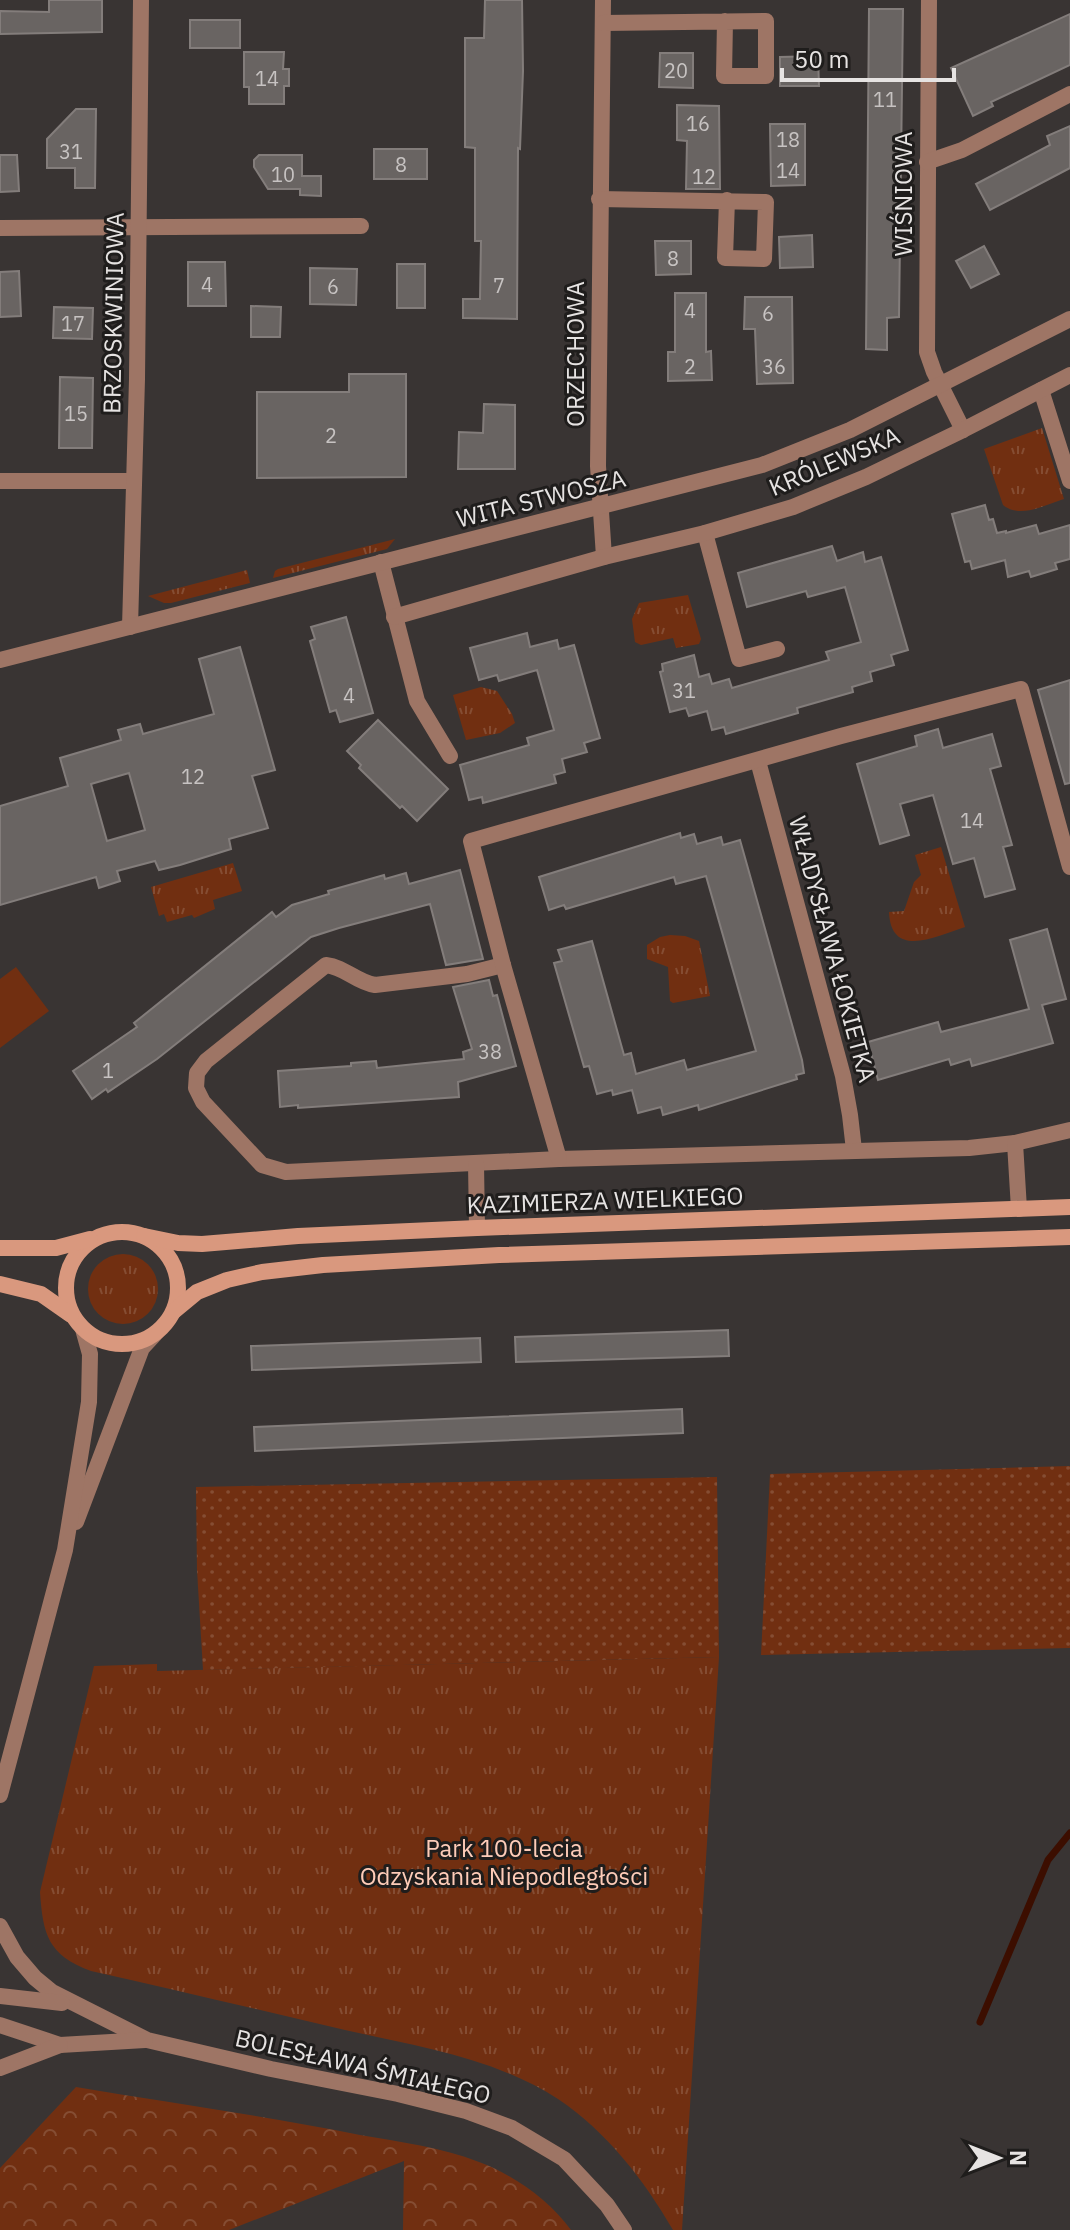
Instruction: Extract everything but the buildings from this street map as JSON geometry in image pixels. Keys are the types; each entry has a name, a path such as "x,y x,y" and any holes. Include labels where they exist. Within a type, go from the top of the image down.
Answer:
{"main road":[{"name":"KAZIMIERZA WIELKIEGO","path":"144,1236 202,1244 298,1236 477,1228 1070,1207"},
{"path":"0,1248 56,1248 115,1232 144,1236 156,1244 174,1267 178,1282 174,1311"},
{"path":"78,1323 67,1302 68,1271 75,1257 99,1237"},
{"path":"0,1284 41,1294 96,1338 111,1344 127,1344 155,1334 174,1311 197,1292 227,1280 280,1269 499,1255 926,1244 1070,1237"}],"street":[{"name":"BRZOSKWINIOWA","path":"130,627 141,0"},
{"name":"ORZECHOWA","path":"599,509 599,199 603,0"},
{"name":"WIŚNIOWA","path":"929,0 927,352 963,430"},
{"path":"603,23 725,21"},
{"path":"927,162 962,150 1070,94"},
{"path":"599,199 727,200"},
{"path":"0,228 361,226"},
{"name":"WITA STWOSZA","path":"0,660 599,509 789,456 850,430 1070,319"},
{"name":"KRÓLEWSKA","path":"394,617 793,507 866,477 1070,375"},
{"path":"1041,390 1070,481"},
{"path":"0,481 134,481"},
{"path":"599,509 604,557"},
{"path":"705,533 739,659 777,649"},
{"path":"381,562 417,701 450,756"},
{"path":"559,1159 471,841 841,736 1021,689 1070,867"},
{"name":"WŁADYSŁAWA ŁOKIETKA","path":"758,761 845,1085 854,1150"},
{"path":"503,965 467,974 375,985 365,983 336,966 326,965 206,1061 197,1073 196,1088 203,1102 262,1165 286,1172 559,1159 969,1148 1015,1143 1070,1130"},
{"path":"1015,1143 1019,1209"},
{"path":"476,1163 477,1228"},
{"path":"0,1795 65,1550 89,1402 90,1354 78,1323"},
{"path":"65,1550 142,1348 155,1334"},
{"name":"BOLESŁAWA ŚMIAŁEGO","path":"0,1926 17,1957 52,1992 147,2040 466,2111 512,2128 564,2159 607,2205 624,2230"},
{"name":"BOLESŁAWA ŚMIAŁEGO","path":"0,1996 75,2005"},
{"name":"BOLESŁAWA ŚMIAŁEGO","path":"0,2025 60,2045"},
{"name":"BOLESŁAWA ŚMIAŁEGO","path":"0,2068 60,2045 147,2040"}],"green space":[{"path":"1042,428 1064,499 1033,510 1010,509 1003,505 984,449"},
{"path":"395,539 387,549 273,578 278,569"},
{"path":"247,570 250,583 171,603 148,596"},
{"path":"688,595 701,639 699,644 676,648 673,638 641,645 635,642 632,619 639,603"},
{"path":"481,687 497,691 515,723 500,733 466,740 453,695"},
{"path":"941,847 965,927 929,939 907,940 898,936 892,927 889,912 904,911 914,882 921,875 915,855"},
{"path":"233,863 242,891 213,900 215,909 194,918 192,915 167,922 164,914 159,916 151,887"},
{"path":"670,935 699,941 710,996 670,1001 668,967 647,959 647,945"},
{"path":"16,967 49,1011 0,1048 0,979"},
{"path":"123,1254 142,1260 152,1270 158,1289 152,1308 142,1318 123,1324 104,1318 94,1308 88,1289 94,1270 104,1260"},
{"path":"1070,1466 1070,1648 761,1655 770,1474"},
{"path":"717,1477 719,1657 203,1670 196,1487"},
{"name":"Park 100-lecia Odzyskania Niepodległości","path":"719,1657 682,2230 673,2230 637,2175 593,2126 558,2099 508,2073 427,2048 91,1971 65,1958 50,1942 43,1920 40,1892 94,1666 157,1664 157,1671"},
{"path":"76,2087 450,2152 492,2167 518,2181 552,2209 571,2230 403,2230 404,2161 229,2230 0,2230 0,2168"}],"waterway":[{"path":"980,2022 1048,1860 1070,1833"}]}
